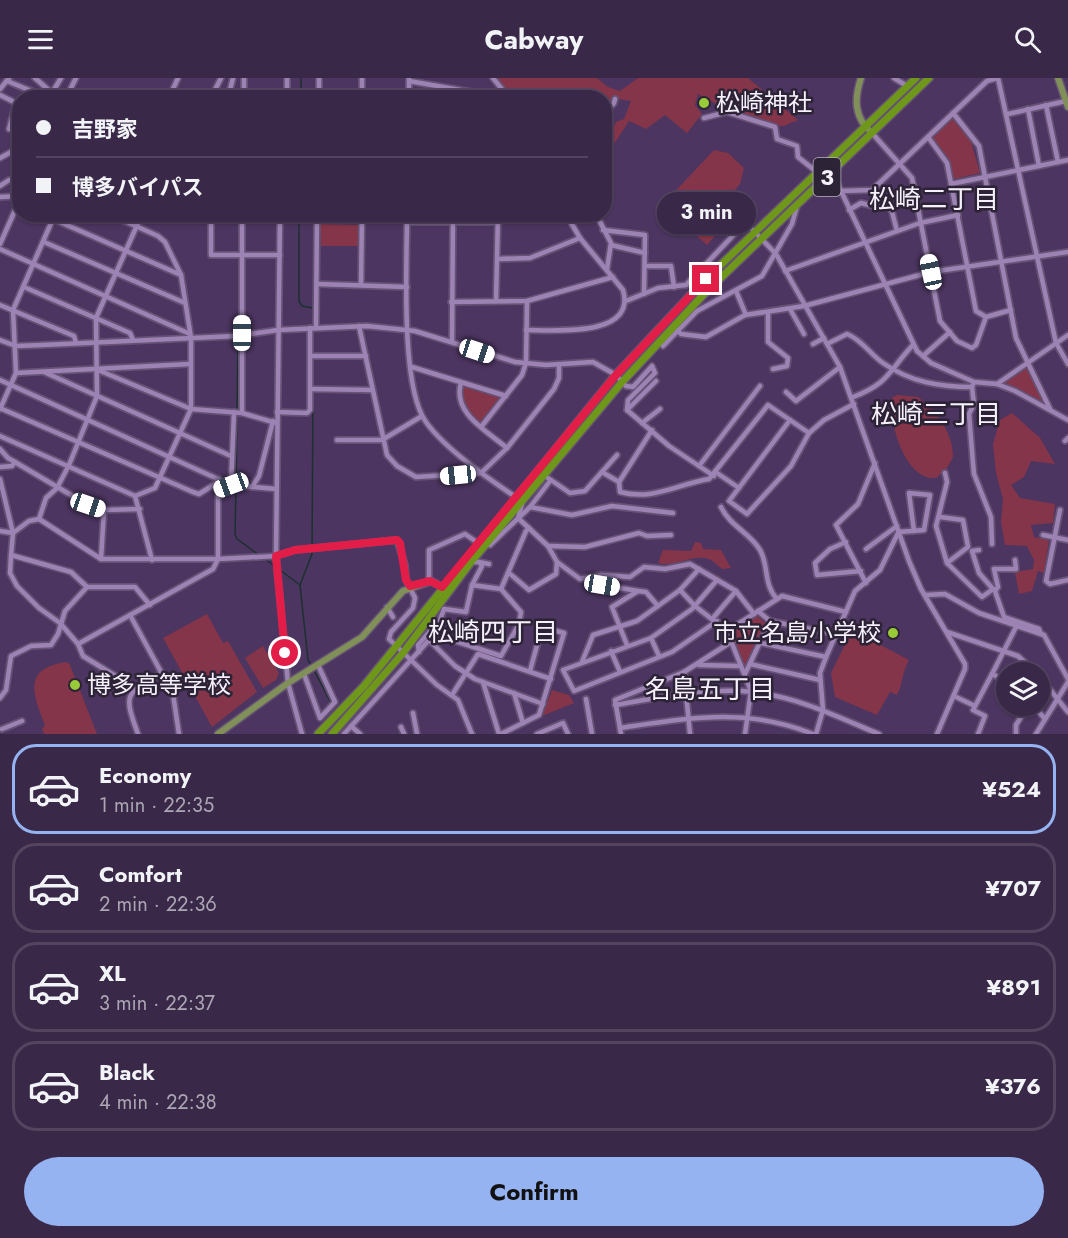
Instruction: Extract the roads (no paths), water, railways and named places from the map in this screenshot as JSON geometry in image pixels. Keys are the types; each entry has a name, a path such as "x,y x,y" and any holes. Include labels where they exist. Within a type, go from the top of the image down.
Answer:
{"highway":[{"name":"3","path":"318,734 364,686 616,375 706,279 916,78"},
{"name":"3","path":"332,734 403,653 522,502 547,478 623,381 676,329 705,293 929,78"}],"main road":[{"path":"861,78 857,110 865,127 872,133"},
{"path":"1058,78 1067,104"},
{"path":"218,734 288,683 362,637 387,607 410,586 429,582 442,587"}],"street":[{"path":"35,78 49,90"},
{"path":"894,78 907,86"},
{"path":"840,191 872,190 987,81 998,78 1008,114 1056,343 1068,364"},
{"path":"0,89 8,79 27,90"},
{"path":"409,79 454,90"},
{"path":"612,105 615,99"},
{"path":"1008,114 1046,105 1067,104"},
{"path":"1046,105 1058,162"},
{"path":"1028,109 1039,166"},
{"path":"704,118 727,112 775,128 777,139 797,146 798,157 818,173"},
{"path":"953,113 979,146 1016,338 1050,409"},
{"path":"872,133 901,162 915,186 920,223 940,321 957,341 972,348 976,345 986,316"},
{"path":"928,137 945,156 976,310 986,316 1011,310"},
{"path":"951,184 1068,160"},
{"path":"832,172 912,346 923,356 973,384"},
{"path":"849,210 861,203 890,204 897,231"},
{"path":"663,346 676,329 697,311 762,276 792,225 798,204"},
{"path":"785,271 920,223 958,215"},
{"path":"0,244 12,216"},
{"path":"52,222 13,310 16,373 0,409 199,494 215,484 219,478"},
{"path":"65,222 181,275"},
{"path":"126,222 165,242 181,275 190,336 190,409 154,489 135,496"},
{"path":"39,519 46,498 57,488 69,465 98,396 96,318 138,222"},
{"path":"211,222 211,255 280,255"},
{"path":"242,413 243,222"},
{"path":"252,487 259,476 277,412 280,222"},
{"path":"277,412 307,413 310,410 310,356 317,284 317,222"},
{"path":"361,285 362,222"},
{"path":"496,302 498,222 407,222 407,330 414,390 422,416 432,430 481,472 522,502 518,518"},
{"path":"452,342 453,222"},
{"path":"526,330 589,330 612,320 624,309 626,301 623,290 608,269 580,238 571,222"},
{"path":"600,222 611,245 608,269"},
{"path":"626,301 644,294 686,285 743,225 748,225 776,254 840,367 853,398 898,530 925,595 966,667 937,734"},
{"path":"603,230 645,235 644,294"},
{"path":"498,259 530,258 580,238"},
{"path":"44,242 185,303"},
{"path":"611,245 645,253"},
{"path":"0,249 190,336"},
{"path":"676,329 706,337 746,315 804,306 931,272 1068,252"},
{"path":"645,266 671,266 674,287"},
{"path":"451,302 527,302 613,277"},
{"path":"317,284 407,287"},
{"path":"24,287 130,333 133,340"},
{"path":"736,291 746,315"},
{"path":"705,293 712,303"},
{"path":"481,426 522,375 526,363 527,302"},
{"path":"0,305 74,336 76,343"},
{"path":"790,309 804,334"},
{"path":"768,313 768,342 788,358 787,366 773,369"},
{"path":"359,326 387,455 398,466 416,477 481,472 507,448 554,389 559,378 559,365"},
{"path":"0,340 16,346 359,326 407,330 526,363 559,365 593,362 616,375 626,386 633,387 649,366 656,371 628,400 627,410"},
{"path":"923,356 950,332"},
{"path":"827,344 847,334 908,377 943,387 997,384 1068,420"},
{"path":"997,384 1068,335"},
{"path":"813,344 824,338"},
{"path":"853,398 876,388 895,370 912,346"},
{"path":"310,356 366,356"},
{"path":"16,373 190,364"},
{"path":"786,392 796,401 840,367"},
{"path":"412,368 506,396"},
{"path":"98,370 190,409 242,413 275,422"},
{"path":"44,372 231,456"},
{"path":"0,380 231,485"},
{"path":"627,410 656,381"},
{"path":"461,383 458,393 459,402 465,412 507,448"},
{"path":"973,384 974,404 969,414 974,474 991,517 992,544"},
{"path":"699,466 760,386"},
{"path":"310,389 372,390"},
{"path":"790,420 729,501 747,514 791,466 809,433 824,420 854,404"},
{"path":"652,430 619,482 620,492 635,496 660,493 716,475 768,405 809,433"},
{"path":"642,423 660,409"},
{"path":"627,410 669,446 739,488"},
{"path":"231,485 234,412"},
{"path":"337,440 382,440 422,416"},
{"path":"275,422 276,556 288,683 302,734"},
{"path":"0,436 135,496 152,560"},
{"path":"0,449 15,462 57,488 104,510 140,509"},
{"path":"490,545 530,507 547,478 570,493 585,491 616,455"},
{"path":"0,467 12,465 15,462"},
{"path":"866,584 836,524 857,506 875,463"},
{"path":"602,472 619,482"},
{"path":"945,473 947,482 936,526 947,563 982,597 998,587 994,569 1016,569 1015,560"},
{"path":"0,483 13,533 9,573 17,586 39,608 60,623 78,644 83,656 135,688"},
{"path":"78,644 213,569 218,559 219,489 231,485 276,489"},
{"path":"866,549 898,530 914,531 924,530 930,495 909,493 914,531"},
{"path":"530,507 572,514 612,506 673,513"},
{"path":"721,507 729,521 761,550 768,590 777,599"},
{"path":"101,559 104,510"},
{"path":"1060,510 1046,580 1050,584 1068,580"},
{"path":"940,517 963,519 969,543 968,547 947,563"},
{"path":"518,518 549,546 557,562 580,579 601,575 630,577 644,567 665,569 690,564 736,591 756,613 770,621 836,634"},
{"path":"0,531 13,533 29,521 39,519 101,559 218,559 276,556 295,550 397,540 400,543 406,580 415,598 413,608 391,632 389,639 437,685 452,695 463,708 472,734"},
{"path":"501,589 525,531 529,528"},
{"path":"731,642 684,672 617,699 615,705 620,731 689,718 748,716 791,725 814,734 823,710 820,680 826,657 855,591 866,584 888,559 898,530"},
{"path":"549,546 585,547 639,533 647,536 671,535"},
{"path":"429,582 429,550 465,534 478,543"},
{"path":"1043,535 1068,540"},
{"path":"846,542 823,555 815,563 815,572 817,575 861,571"},
{"path":"979,550 972,551 974,563 994,590 1004,617 1039,629 1041,634"},
{"path":"11,555 71,572 87,587 135,587 150,605"},
{"path":"475,562 489,564"},
{"path":"472,585 501,589 520,612 519,624 501,656 440,636 440,620 444,609 466,612 472,585 482,566 475,562"},
{"path":"509,573 529,590 556,574 557,562"},
{"path":"582,663 593,635 637,621 680,590 699,569"},
{"path":"601,575 602,585 646,592 658,606"},
{"path":"563,670 651,638 694,606 717,580"},
{"path":"0,698 6,690 12,656 31,646 51,645 58,634 65,611 87,587"},
{"path":"680,590 694,606 715,619 727,631 751,691 745,734"},
{"path":"627,645 612,607 638,591"},
{"path":"555,666 563,670 574,691 672,652 715,619 736,591"},
{"path":"925,595 945,594 979,613 1047,638 1068,680 1036,734"},
{"path":"727,631 782,596 846,612"},
{"path":"387,607 393,617"},
{"path":"130,615 173,694 179,734"},
{"path":"419,652 418,645 440,620"},
{"path":"745,674 770,621"},
{"path":"483,682 500,734 539,715 564,633 542,627 530,671"},
{"path":"978,734 985,716 975,712 975,706 1016,627"},
{"path":"947,632 1004,651 1027,662"},
{"path":"651,638 660,656"},
{"path":"344,734 429,640 455,666 466,673 483,682 543,704"},
{"path":"761,642 826,657"},
{"path":"611,651 620,672"},
{"path":"452,695 478,654 551,679"},
{"path":"304,674 320,718 334,702 318,664"},
{"path":"750,664 820,680"},
{"path":"698,665 741,666"},
{"path":"684,672 690,734"},
{"path":"138,734 128,706 135,688 162,673"},
{"path":"992,674 996,676"},
{"path":"1050,689 1068,712"},
{"path":"615,705 687,694 751,691 805,703 879,734"},
{"path":"514,693 524,723"},
{"path":"954,696 975,706"},
{"path":"586,699 592,734"},
{"path":"413,713 417,734"},
{"path":"1016,734 1016,725 1021,717"},
{"path":"0,722 2,730 22,721"},
{"path":"537,734 563,723 568,734"},
{"path":"351,726 360,734"},
{"path":"401,727 404,734"}],"waterway":[{"path":"301,78 301,90"},
{"path":"299,222 299,301 302,306 313,308 313,323"},
{"path":"313,334 313,353"},
{"path":"237,410 238,339"},
{"path":"313,359 313,387"},
{"path":"312,666 308,660 300,585 312,554 313,395"},
{"path":"236,482 237,415"},
{"path":"236,487 235,534 237,539 259,555"},
{"path":"265,559 276,567"},
{"path":"280,570 300,585"},
{"path":"314,670 330,701"}],"place":[{"name":"松崎神社","path":"704,103"},
{"name":"市立名島小学校","path":"893,633"},
{"name":"博多高等学校","path":"75,685"}],"district":[{"name":"松崎二丁目","path":"934,199"},
{"name":"松崎三丁目","path":"936,414"},
{"name":"松崎四丁目","path":"493,632"},
{"name":"名島五丁目","path":"710,689"}]}
